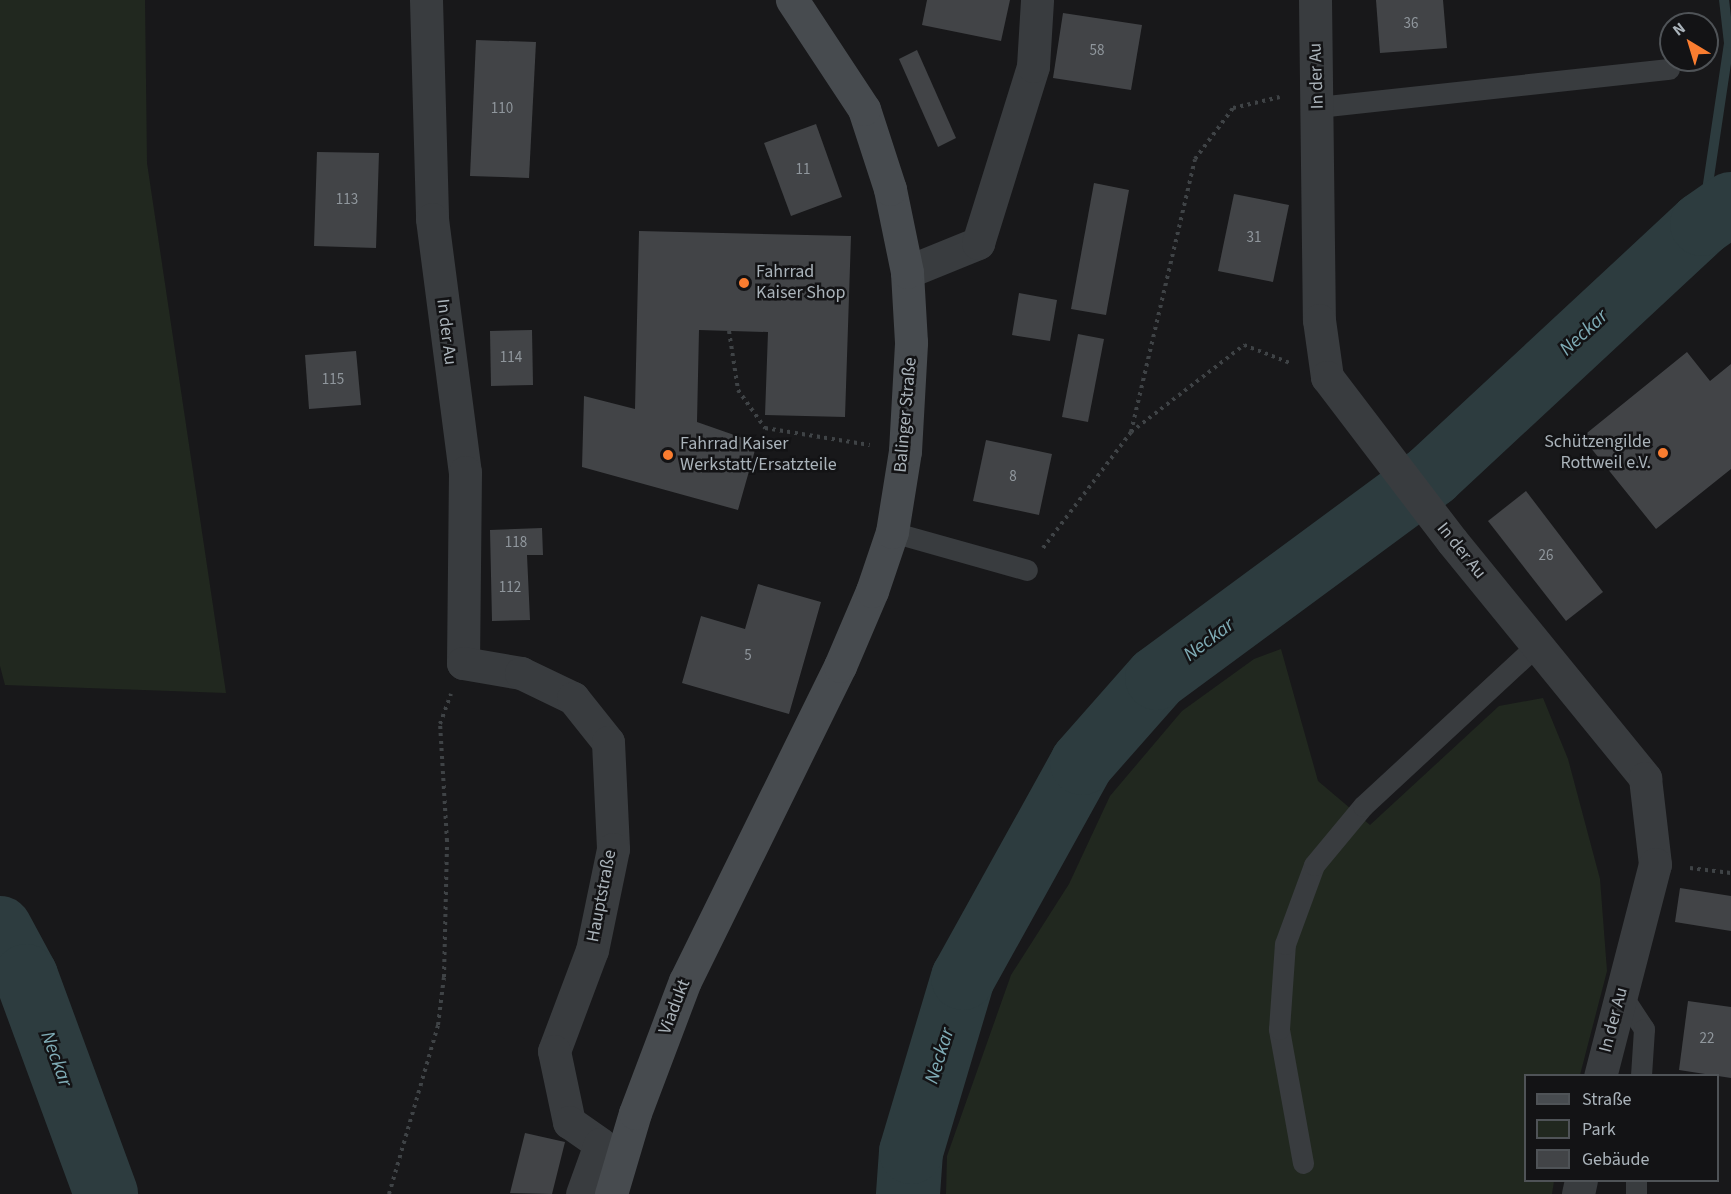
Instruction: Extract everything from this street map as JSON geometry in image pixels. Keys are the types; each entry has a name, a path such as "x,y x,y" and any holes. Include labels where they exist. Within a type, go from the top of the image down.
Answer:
{"main road":[{"name":"Balinger Straße","path":"760,829 840,666 872,591 892,532 905,451 911,342 907,272 890,189 864,109 792,0"},
{"name":"Viadukt","path":"611,1194 635,1113 685,981 760,829"}],"street":[{"name":"In der Au","path":"426,0 432,219 465,472 464,663"},
{"path":"907,272 978,243 1034,66 1037,0"},
{"name":"In der Au","path":"1315,0 1319,320 1327,377 1452,541 1645,778 1655,864 1601,1074"},
{"name":"Hauptstraße","path":"464,663 521,673 573,698 608,742 613,849 592,950 554,1051 569,1122 600,1144 582,1194"}],"lane":[{"path":"1317,97 1659,70"},
{"path":"892,532 1027,570"},
{"path":"1303,1163 1279,1029 1285,944 1314,865 1363,806 1538,644"},
{"path":"1621,994 1644,1029 1641,1074"}],"path":[{"path":"1131,432 1195,159 1233,108 1317,97"},
{"path":"729,331 738,390 765,428 905,451"},
{"path":"1027,570 1131,432 1244,345 1327,377"},
{"path":"388,1194 438,1025 444,977 447,841 440,724 464,663"},
{"path":"1655,864 1731,873"}],"green space":[{"path":"0,0 145,0 147,163 226,693 5,685 0,666"},
{"path":"1281,649 1318,781 1370,825 1499,706 1543,698 1568,759 1600,879 1607,971 1580,1074 1524,1074 1524,1182 1554,1182 1552,1194 946,1194 947,1156 1011,975 1069,884 1110,796 1182,711 1254,659"}],"building":[{"path":"927,0 1010,0 1001,41 922,25"},
{"path":"1376,0 1443,0 1447,48 1380,53"},
{"path":"1063,13 1142,25 1131,90 1053,78"},
{"path":"476,40 536,42 529,178 470,176"},
{"path":"917,50 956,138 938,147 899,59"},
{"path":"816,124 842,197 791,216 764,143"},
{"path":"317,152 379,153 376,248 314,246"},
{"path":"1094,183 1129,190 1106,315 1071,309"},
{"path":"1234,194 1289,205 1273,282 1218,271"},
{"name":"Fahrrad Kaiser Shop","path":"639,231 851,236 845,417 765,415 768,332 699,330 697,422 757,443 738,510 582,467 584,396 635,409"},
{"path":"1019,293 1057,300 1050,341 1012,335"},
{"path":"532,330 533,385 491,386 490,331"},
{"path":"1078,334 1104,339 1088,422 1062,417"},
{"path":"356,351 361,405 309,409 305,355"},
{"name":"Schützengilde Rottweil e.V.","path":"1687,352 1710,381 1731,364 1731,469 1656,529 1582,437"},
{"path":"986,440 1052,454 1039,515 973,501"},
{"path":"1526,491 1603,592 1566,621 1488,521"},
{"path":"542,528 543,555 527,555 530,620 492,621 490,530"},
{"path":"758,584 821,602 789,714 682,683 701,616 745,629"},
{"path":"1680,888 1731,896 1731,931 1675,922"},
{"path":"1688,1001 1731,1007 1731,1078 1719,1076 1719,1074 1679,1070"},
{"path":"525,1133 565,1142 552,1194 510,1193"}],"waterway":[{"name":"Neckar","path":"1702,224 1729,43 1724,0"},
{"name":"Neckar","path":"908,1194 911,1152 963,978 1082,763 1157,678 1432,475 1702,224 1731,204"},
{"name":"Neckar","path":"0,928 26,976 106,1194"}],"place":[{"name":"Fahrrad Kaiser Shop","path":"744,283"},
{"name":"Schützengilde Rottweil e.V.","path":"1663,453"},
{"name":"Fahrrad Kaiser Werkstatt/Ersatzteile","path":"668,455"}]}
